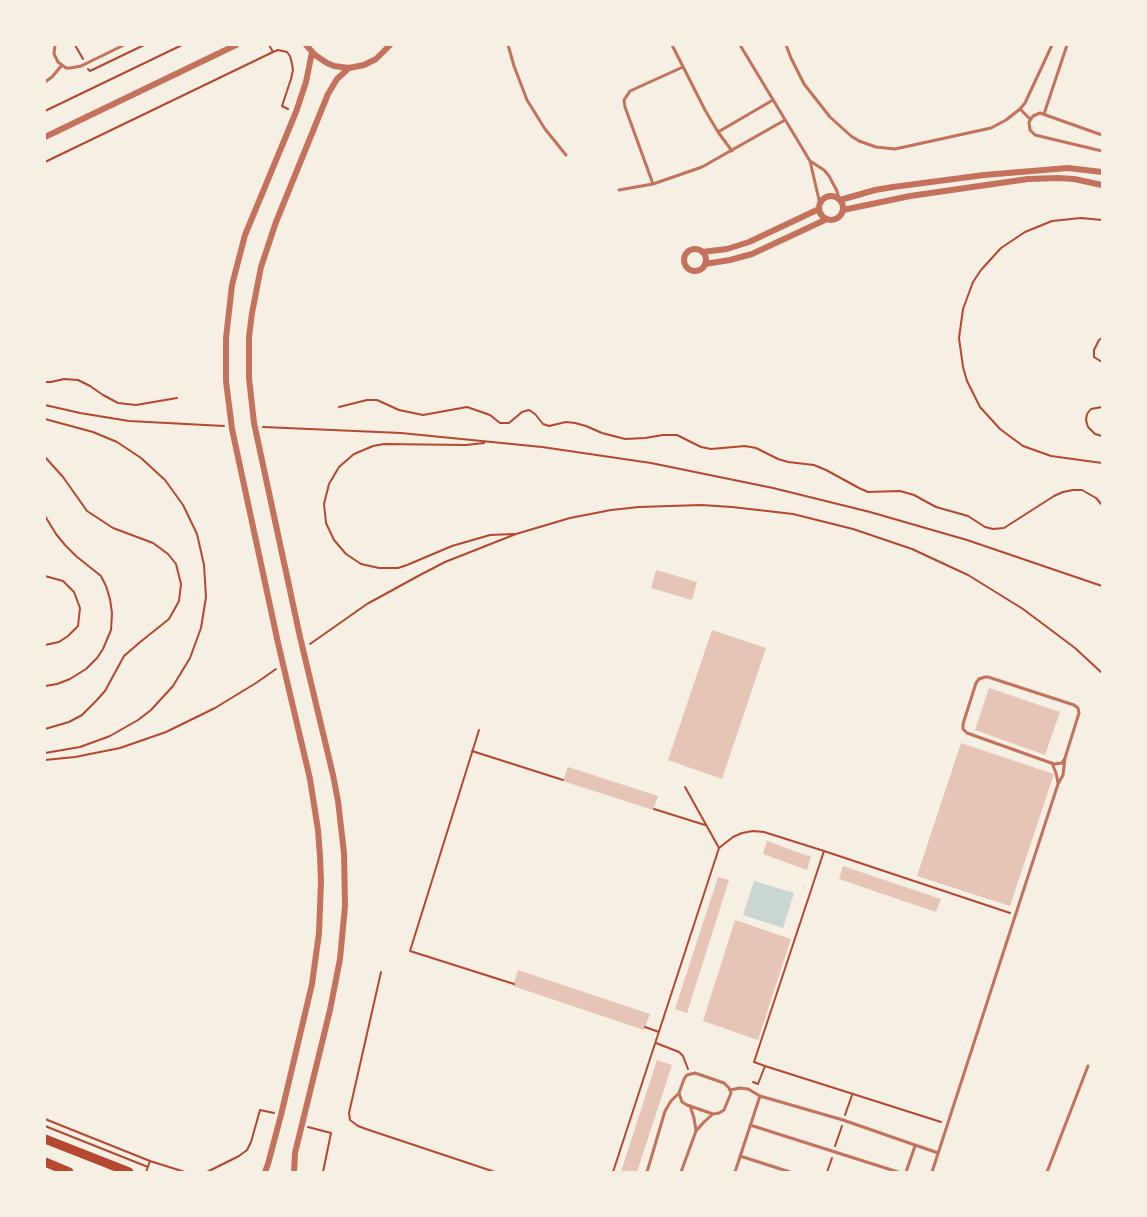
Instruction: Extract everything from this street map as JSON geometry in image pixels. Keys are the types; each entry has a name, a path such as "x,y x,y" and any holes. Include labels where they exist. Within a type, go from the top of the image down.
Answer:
{"main road":[{"path":"45,1138 129,1172"},
{"path":"46,1163 69,1172"}],"street":[{"path":"45,137 236,45"},
{"path":"306,45 327,63 350,68 376,59 390,45"},
{"path":"265,1172 312,984 321,907 320,856 310,779 232,429 228,404 226,338 232,285 245,235 296,112 308,75 312,52"},
{"path":"294,1172 295,1153 336,985 345,906 344,853 338,801 300,637 251,402 249,337 261,267 276,222 328,94 336,79 350,68"},
{"path":"702,252 706,260 705,264 700,270 691,271 685,265 684,257 690,250 702,252 727,249 749,242 819,206 828,196 840,199 893,187 984,175 1068,168 1102,172"},
{"path":"843,210 910,196 1028,179 1058,177 1102,185"},
{"path":"705,264 752,254 827,219 839,217 843,210 840,199"},
{"path":"819,206 820,213 827,219"}],"lane":[{"path":"55,45 56,58 66,68 76,68 124,45"},
{"path":"508,45 527,100 545,129 566,155"},
{"path":"672,45 705,110 732,151"},
{"path":"740,45 810,161 819,206"},
{"path":"786,45 804,84 825,112 851,136 868,145 895,149 991,128 1006,120 1020,109 1029,95 1052,45"},
{"path":"1044,114 1067,45"},
{"path":"45,82 52,78 62,65"},
{"path":"653,184 624,100 630,91 683,67"},
{"path":"718,132 773,100"},
{"path":"1020,109 1030,119"},
{"path":"1102,135 1044,114 1036,114 1030,119 1029,126 1035,135 1102,151"},
{"path":"619,190 653,184 702,167 785,120"},
{"path":"810,161 829,176 840,199"},
{"path":"932,1172 1015,914 1063,775 1065,758 1079,715 1078,708 1074,705 988,677 979,678 963,724 965,732 1052,763 1059,764 1065,758"},
{"path":"1052,763 1058,784"},
{"path":"1047,1172 1088,1066"},
{"path":"647,1172 665,1111 679,1093 689,1074 697,1074 724,1083 730,1090 724,1110 713,1114 682,1102 679,1093"},
{"path":"730,1090 748,1089 760,1096 843,1120 938,1153"},
{"path":"735,1172 760,1096"},
{"path":"690,1106 696,1131"},
{"path":"681,1172 696,1131 713,1114"},
{"path":"750,1125 898,1172"},
{"path":"906,1172 915,1146"},
{"path":"740,1156 790,1172"}],"path":[{"path":"45,111 182,45"},
{"path":"269,45 273,52"},
{"path":"45,162 273,52 287,52 290,56 293,70 282,106 296,112"},
{"path":"1102,220 1081,218 1052,221 1038,225 1000,248 981,270 970,289 963,309 959,338 961,360 967,381 980,407 1000,429 1023,446 1051,456 1102,462"},
{"path":"1102,338 1094,350 1094,357 1102,362"},
{"path":"45,382 64,379 78,380 118,403 136,405 177,398"},
{"path":"339,407 367,400 377,400 399,410 423,415 467,406 490,415 500,423 509,423 522,412 529,410 543,424 549,426 566,422 576,423 602,433 625,438 677,435 701,447 711,449 745,446 756,448 788,462 814,465 868,492 900,491 914,495 936,507 968,516 993,530 1004,528 1063,492 1082,490 1096,498 1102,505"},
{"path":"45,405 129,421 225,426"},
{"path":"1102,407 1091,409 1086,420 1088,427 1095,434 1102,436"},
{"path":"45,419 93,432 117,442 141,458 165,480 183,505 197,534 204,565 206,597 201,628 190,658 173,686 151,710 110,736 80,747 45,753"},
{"path":"261,427 400,433 542,447 651,463 772,488 919,526 1102,586"},
{"path":"490,443 384,444 364,449 346,460 328,484 324,504 326,523 333,540 346,554 362,564 380,568 407,565 452,546 490,535 516,534"},
{"path":"45,458 63,477 87,512 113,528 153,543 168,554 176,564 181,584 179,601 169,619 124,656 105,692 82,715 69,723 45,729"},
{"path":"303,649 358,610 420,575 445,562 516,534 570,518 639,507 670,505 732,507 793,514 883,538 968,575 1014,603 1050,628 1102,673"},
{"path":"45,516 65,545 101,576 110,599 112,613 111,630 97,658 86,669 70,679 45,686"},
{"path":"45,576 63,581 74,592 80,608 78,626 59,642 45,645"},
{"path":"45,760 120,748 166,732 215,708 275,669"},
{"path":"479,730 410,951 514,984"},
{"path":"472,751 563,780"},
{"path":"684,787 719,848"},
{"path":"654,809 705,825"},
{"path":"613,1172 719,848 734,837 753,831 764,832 1015,914"},
{"path":"825,851 754,1062 947,1124"},
{"path":"381,972 349,1113 350,1120 366,1130 495,1172"},
{"path":"645,1028 659,1032"},
{"path":"656,1043 679,1052 689,1074"},
{"path":"748,1089 751,1082 758,1084 765,1066"},
{"path":"827,1172 852,1094"},
{"path":"207,1172 247,1150 260,1110 281,1115"},
{"path":"45,1119 150,1161 185,1172"},
{"path":"45,1126 148,1167"},
{"path":"302,1126 331,1133 323,1172"},
{"path":"146,1172 150,1161"}],"shaded area":[{"path":"754,881 794,893 783,928 743,915"}],"building":[{"path":"656,570 697,582 692,600 651,588"},
{"path":"712,630 766,648 722,779 668,760"},
{"path":"989,688 1060,712 1045,755 975,730"},
{"path":"961,743 1054,774 1010,906 917,876"},
{"path":"568,767 658,796 653,810 563,781"},
{"path":"767,841 811,857 807,870 763,854"},
{"path":"843,866 941,899 936,912 839,879"},
{"path":"718,877 729,880 687,1013 675,1009"},
{"path":"735,920 791,939 758,1040 703,1021"},
{"path":"518,970 650,1014 644,1030 513,986"},
{"path":"657,1060 672,1065 637,1172 621,1172"}]}
